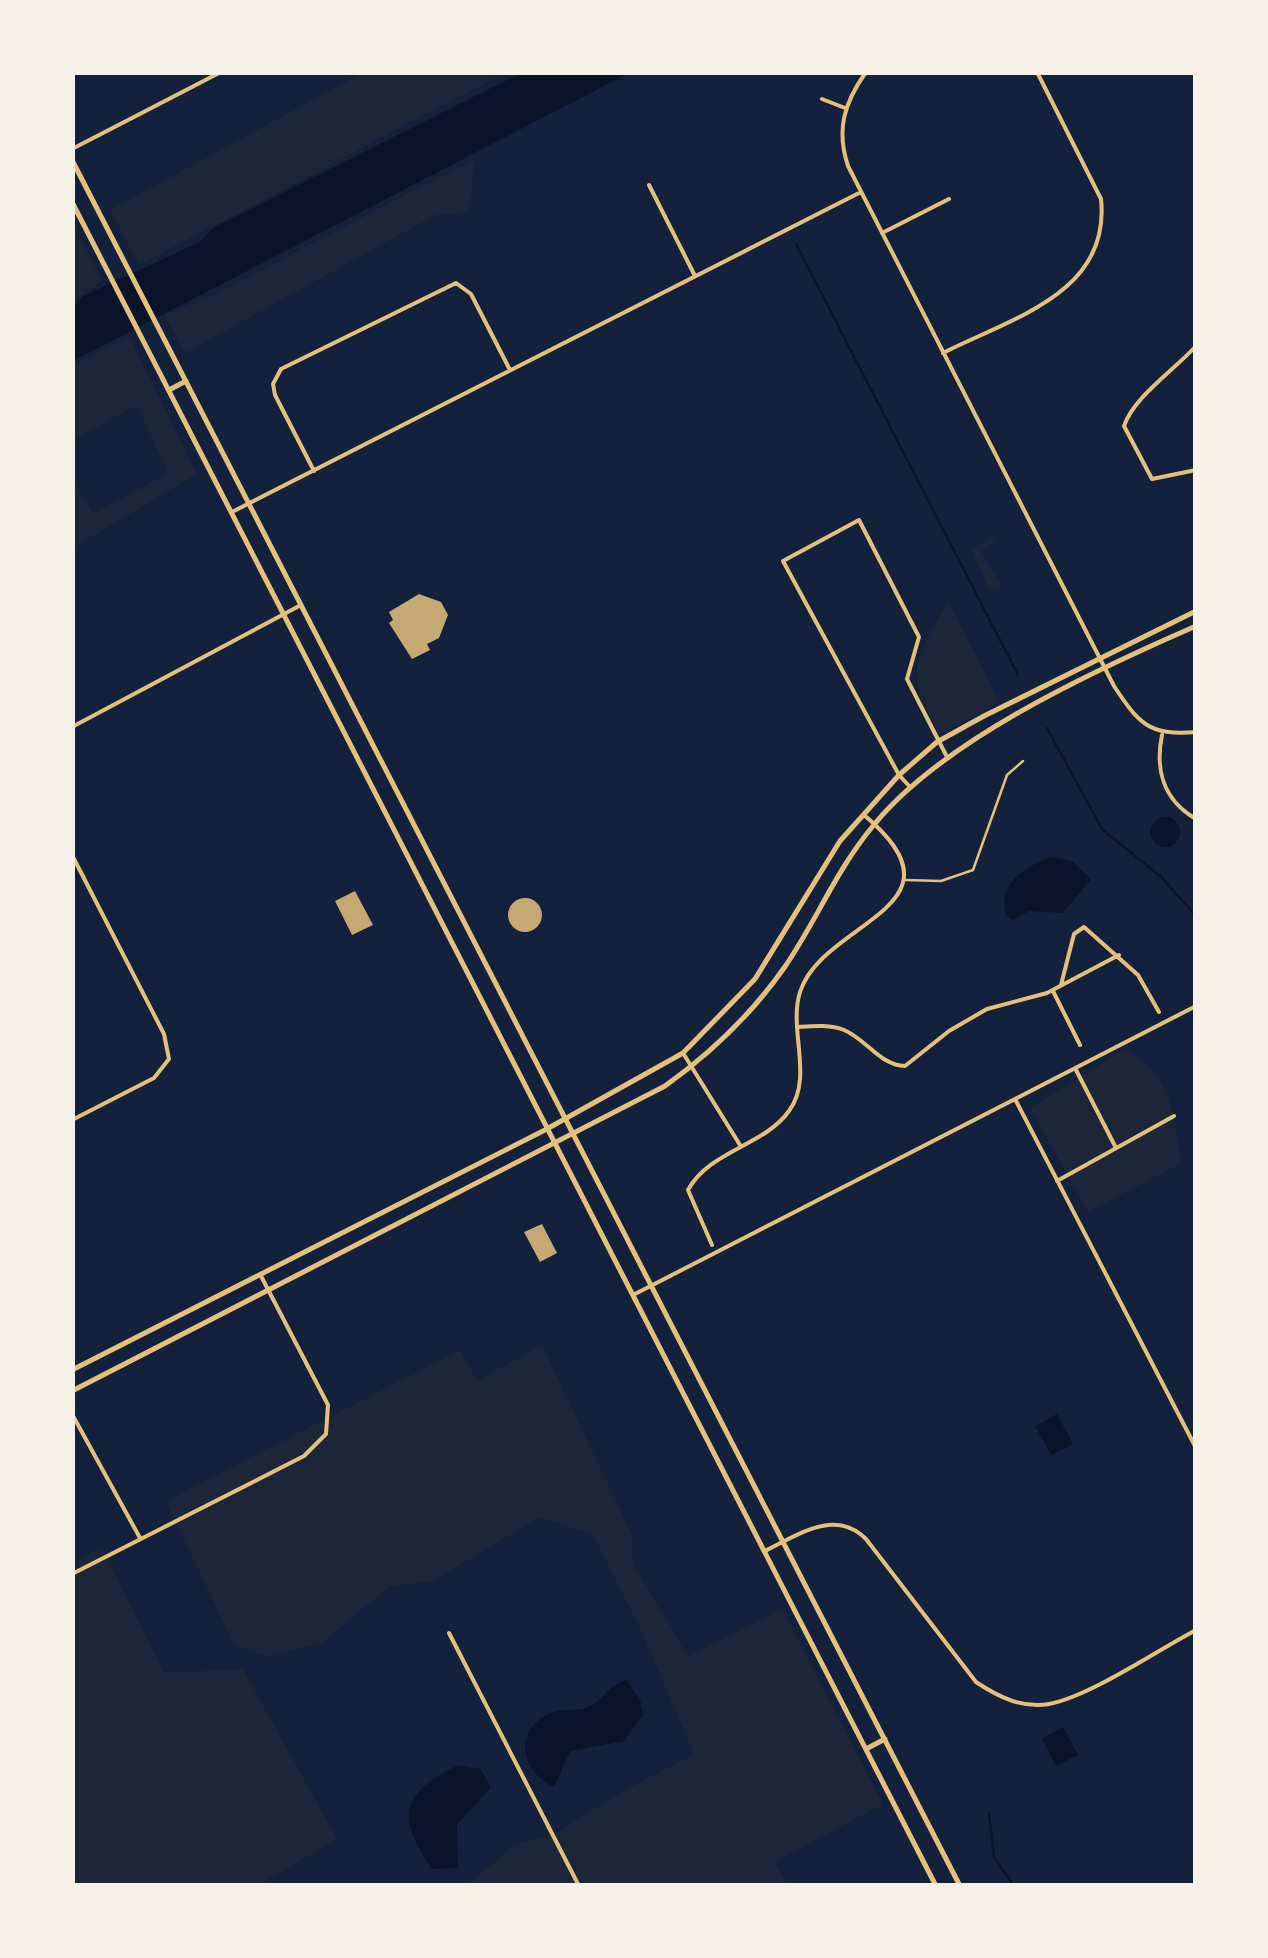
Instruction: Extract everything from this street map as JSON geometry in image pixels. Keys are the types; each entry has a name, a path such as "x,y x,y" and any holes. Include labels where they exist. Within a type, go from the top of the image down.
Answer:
{"main road":[{"path":"72,160 960,1886"},
{"path":"72,202 936,1886"},
{"path":"169,390 186,381"},
{"path":"72,1370 546,1130 683,1053 734,1006 772,957 820,871 898,774 937,742 1196,611"},
{"path":"72,1390 641,1102 692,1066 746,1016 784,967 832,882 874,824 910,788 947,757 1196,626"},
{"path":"866,1749 885,1739"}],"street":[{"path":"72,149 220,72"},
{"path":"866,72 845,108 842,148 861,192 1106,670 1134,716 1162,735 1196,732"},
{"path":"944,353 1060,293 1079,279 1098,250 1104,222 1101,199 1037,72"},
{"path":"822,99 845,108"},
{"path":"649,185 695,276"},
{"path":"232,512 861,192"},
{"path":"882,234 949,199"},
{"path":"314,471 275,395 276,375 380,318 456,283 472,294 510,370"},
{"path":"1196,346 1166,380 1130,407 1124,426 1152,478 1196,470"},
{"path":"910,788 898,774 783,561 859,520 919,637 907,679 947,757"},
{"path":"72,727 301,604"},
{"path":"1162,735 1156,764 1181,811 1196,819"},
{"path":"712,1245 688,1190 696,1176 770,1128 792,1108 800,1086 796,1027 800,993 814,965 833,947 885,914 903,880 897,850 862,814"},
{"path":"72,855 164,1034 169,1058 154,1078 72,1120"},
{"path":"1061,986 1079,929 1092,932 1138,975 1159,1012"},
{"path":"796,1027 832,1026 848,1031 901,1066 914,1062 949,1030 986,1008 1052,990 1119,955"},
{"path":"1052,990 1080,1044"},
{"path":"633,1294 1195,1008"},
{"path":"683,1053 740,1145"},
{"path":"1075,1068 1116,1148"},
{"path":"1015,1099 1196,1448"},
{"path":"1058,1180 1174,1116"},
{"path":"72,1574 304,1456 326,1434 328,1405 260,1274"},
{"path":"72,1414 140,1538"},
{"path":"764,1551 832,1523 860,1532 976,1682 998,1696 1028,1704 1049,1704 1071,1696 1196,1630"},
{"path":"449,1633 579,1886"}],"lane":[{"path":"903,880 941,882 974,870 1007,776 1022,761"}],"shaded area":[{"path":"362,73 505,73 139,265 110,210"},
{"path":"521,73 629,73 73,361 73,306 83,296 200,242 214,227"},
{"path":"474,159 470,212 435,215 185,353 165,315 221,291"},
{"path":"72,223 102,281 73,301"},
{"path":"129,336 197,474 73,548 73,479 93,514 168,473 137,405 73,440 73,366"},
{"path":"995,534 998,541 980,550 1002,586 990,591 971,551"},
{"path":"948,601 1000,702 939,735 921,695 918,667 927,639"},
{"path":"1165,817 1176,821 1180,832 1176,843 1165,847 1154,843 1150,832 1154,821"},
{"path":"1051,857 1072,861 1091,879 1063,913 1029,911 1013,920 1007,916 1004,905 1009,886 1023,871"},
{"path":"1125,1049 1142,1060 1163,1084 1173,1112 1182,1163 1088,1212 1030,1108"},
{"path":"542,1345 632,1535 633,1564 688,1656 782,1609 883,1804 775,1862 788,1885 460,1885 474,1880 514,1845 553,1835 618,1794 694,1754 640,1628 593,1535 539,1517 433,1581 389,1587 323,1642 269,1657 234,1645 166,1501 460,1350 477,1381"},
{"path":"1057,1414 1073,1444 1051,1455 1035,1426"},
{"path":"102,1548 164,1673 243,1669 337,1839 258,1885 73,1886 73,1574 81,1570 77,1560"},
{"path":"626,1680 640,1699 643,1715 624,1741 570,1751 554,1787 541,1779 532,1769 525,1746 533,1725 557,1711 590,1706"},
{"path":"1063,1727 1078,1755 1056,1766 1042,1738"},
{"path":"459,1765 481,1769 491,1788 457,1824 458,1868 432,1869 413,1834 410,1807 426,1785"}],"building":[{"path":"419,594 441,602 448,615 439,638 427,644 430,650 412,659 389,623 393,620 389,612"},
{"path":"355,891 373,925 352,935 335,901"},
{"path":"525,898 537,903 542,915 537,927 525,932 513,927 508,915 513,903"},
{"path":"542,1224 557,1253 540,1262 524,1232"}],"waterway":[{"path":"796,244 1018,675"},
{"path":"1047,728 1102,829 1161,877 1196,916"},
{"path":"989,1813 994,1857 1014,1886"}]}
